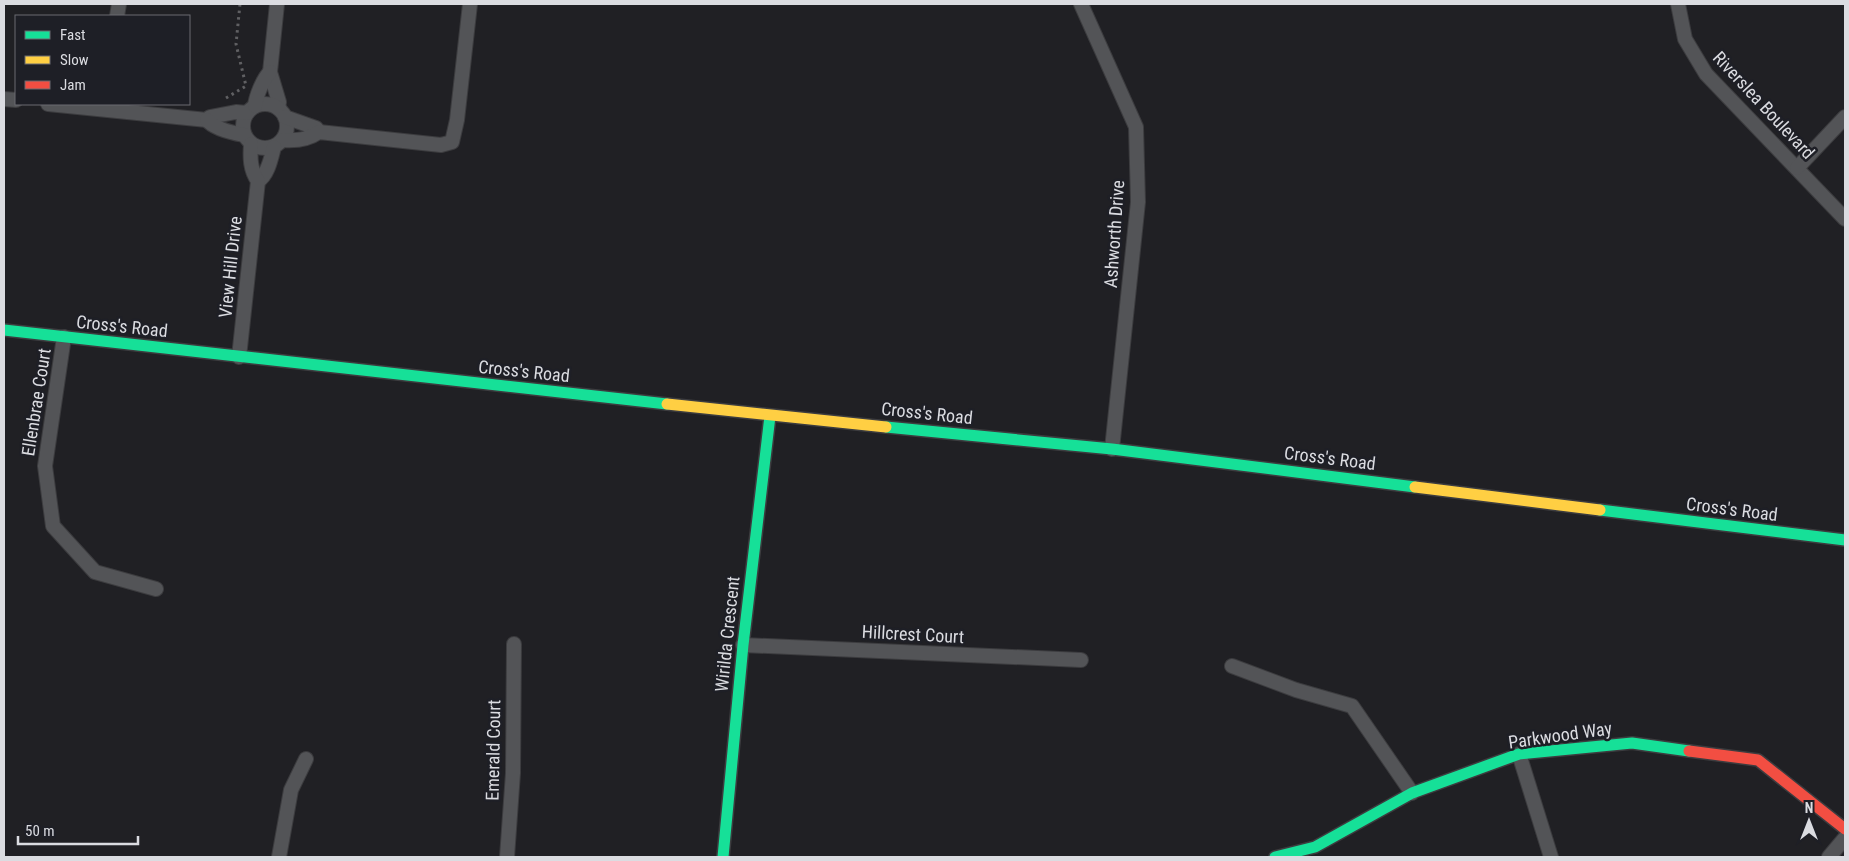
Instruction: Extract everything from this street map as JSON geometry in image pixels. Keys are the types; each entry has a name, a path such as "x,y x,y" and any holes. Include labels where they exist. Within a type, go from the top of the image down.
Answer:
{"street":[{"path":"277,4 270,72 281,112 288,128 279,143"},
{"path":"68,105 108,107 207,120 210,124 247,139 262,149 279,143 307,138 319,132 441,145 452,142 457,120 470,4"},
{"name":"Ashworth Drive","path":"1081,4 1136,127 1138,202 1112,449"},
{"name":"Riverslea Boulevard","path":"1678,4 1685,39 1706,74 1845,219"},
{"path":"247,139 243,123 270,72"},
{"path":"207,120 210,117 267,104 316,128 319,132"},
{"path":"1796,168 1845,117"},
{"name":"View Hill Drive","path":"239,357 258,181 253,170 247,139"},
{"name":"View Hill Drive","path":"258,181 262,178 279,143"},
{"name":"Cross's Road","path":"4,330 770,416 1112,449 1845,540"},
{"name":"Ellenbrae Court","path":"64,337 45,466 53,526 95,572 156,589"},
{"name":"Wirilda Crescent","path":"724,857 743,645 770,416"},
{"name":"Emerald Court","path":"507,857 513,773 514,644"},
{"name":"Hillcrest Court","path":"743,645 1081,660"},
{"path":"1232,666 1296,690 1352,706 1412,793"},
{"name":"Parkwood Way","path":"1275,857 1316,852 1412,793 1519,754 1632,742 1758,760 1845,829"},
{"path":"1519,754 1551,857"},
{"path":"279,857 291,790 306,759"},
{"path":"1829,857 1845,838"}],"path":[{"path":"224,99 246,86 236,44 240,4"}],"traffic: fast":[{"path":"4,330 667,404"},
{"path":"723,857 743,645 770,416"},
{"path":"886,427 1112,449 1415,487"},
{"path":"1600,510 1845,540"},
{"path":"1275,857 1315,847 1412,793 1519,754 1632,743 1689,751"}],"traffic: slow":[{"path":"667,404 886,427"},
{"path":"1415,487 1600,510"}],"traffic: jam":[{"path":"1689,751 1758,760 1845,829"}]}
